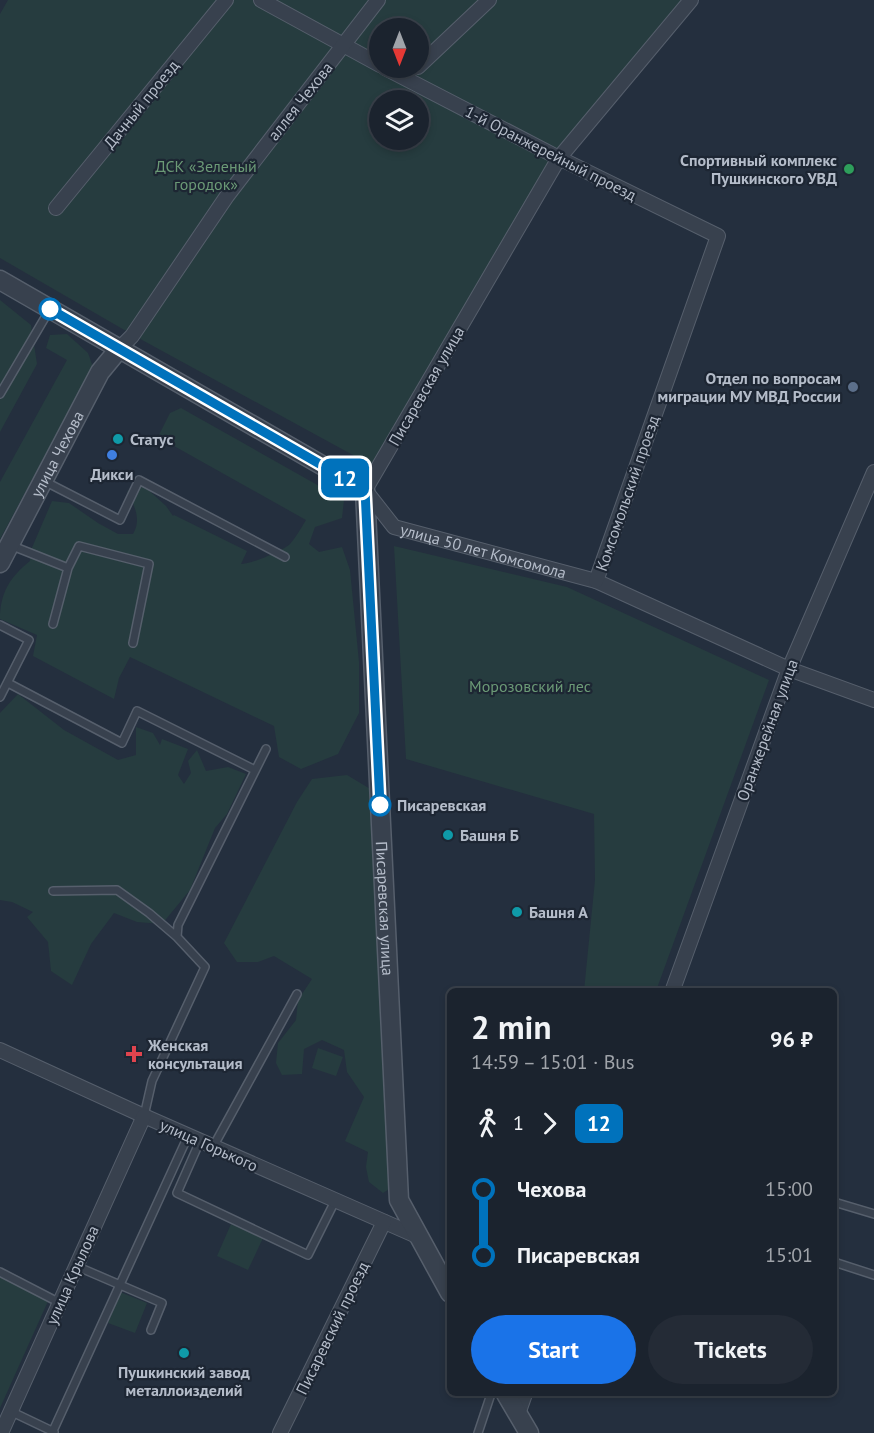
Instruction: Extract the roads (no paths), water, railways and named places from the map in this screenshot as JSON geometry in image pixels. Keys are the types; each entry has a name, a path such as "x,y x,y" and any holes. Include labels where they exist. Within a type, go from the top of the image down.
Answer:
{"street":[{"name":"Дачный проезд","path":"56,208 226,0"},
{"path":"261,0 369,59"},
{"name":"аллея Чехова","path":"119,349 132,336 227,196 378,0"},
{"path":"429,57 489,0"},
{"name":"Писаревская улица","path":"447,1288 399,1200 365,490 559,158 691,0"},
{"name":"1-й Оранжерейный проезд","path":"406,79 718,236"},
{"name":"Комсомольский проезд","path":"596,581 718,236"},
{"name":"улица 50 лет Комсомола","path":"0,280 365,490 394,527 596,581 789,669 874,700"},
{"name":"улица Чехова","path":"0,563 100,372 119,349"},
{"name":"Оранжерейная улица","path":"673,988 789,669 874,472"},
{"name":"улица Горького","path":"0,1050 419,1237"},
{"name":"улица Крылова","path":"1,1433 144,1116"},
{"name":"Писаревский проезд","path":"280,1433 384,1222"},
{"path":"507,1396 529,1433"},
{"path":"518,1414 524,1396"}],"lane":[{"path":"0,394 50,309"},
{"path":"44,481 120,520 139,480 285,557"},
{"path":"10,545 68,568"},
{"path":"53,624 68,568 79,546 149,564 133,643"},
{"path":"0,625 29,640 0,697"},
{"path":"8,683 122,744 137,711 255,770"},
{"path":"177,938 178,925 266,749"},
{"path":"53,891 117,890 149,913 205,967 152,1081 144,1116"},
{"path":"10,1411 54,1432 120,1286 200,1141 297,994"},
{"path":"200,1141 177,1193 308,1255 335,1201"},
{"path":"837,1203 874,1214"},
{"path":"837,1263 874,1275"},
{"path":"76,1266 162,1303 151,1330"},
{"path":"0,1272 60,1303"},
{"path":"478,1433 490,1396"}],"place":[{"name":"Спортивный комплекс Пушкинского УВД","path":"849,169"},
{"name":"Отдел по вопросам миграции МУ МВД России","path":"853,387"},
{"name":"Статус","path":"118,439"},
{"name":"Дикси","path":"112,455"},
{"name":"Писаревская","path":"380,805"},
{"name":"Башня Б","path":"448,835"},
{"name":"Башня А","path":"517,912"},
{"name":"Женская консультация","path":"134,1054"},
{"name":"Пушкинский завод металлоизделий","path":"184,1353"}],"park label":[{"name":"ДСК «Зеленый городок»","path":"206,175"},
{"name":"Морозовский лес","path":"530,686"}]}
